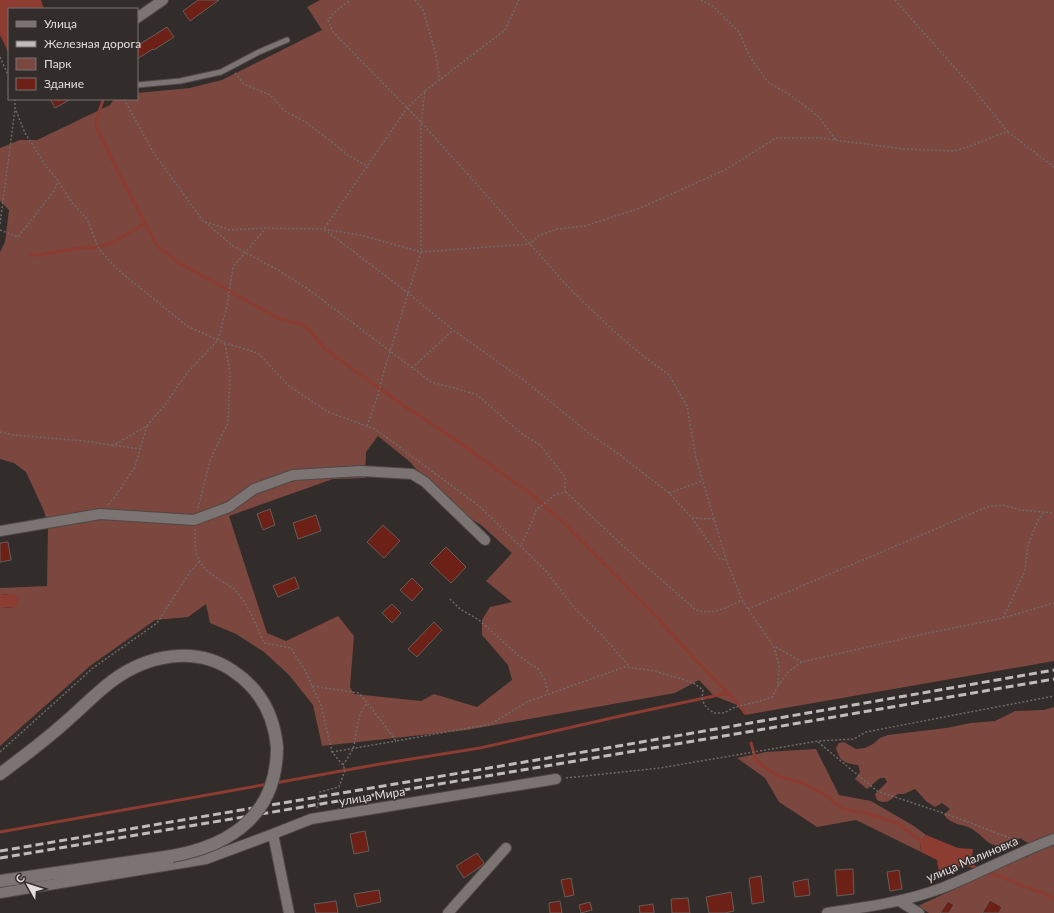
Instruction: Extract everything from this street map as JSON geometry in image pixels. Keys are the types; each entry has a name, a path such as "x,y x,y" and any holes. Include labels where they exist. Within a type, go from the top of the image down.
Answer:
{"street":[{"path":"138,17 163,0"},
{"path":"0,531 100,514 194,520 229,508 254,489 293,475 361,471 412,474 425,482 485,540"},
{"path":"0,774 69,719 112,681 141,664 163,657 198,657 210,660 231,670 249,684 260,698 269,713 276,735 276,770 273,782 263,803 249,821 230,836 189,853 0,881"},
{"name":"улица Мира","path":"0,893 206,859 315,818 556,779"},
{"path":"273,834 289,913"},
{"name":"улица Малиновка","path":"827,913 899,901 942,888 1054,839"},
{"path":"448,913 506,848"},
{"path":"899,901 919,913"}],"lane":[{"path":"138,85 180,81 221,72 259,52 287,40"}],"path":[{"path":"350,0 336,10 328,20 333,32 422,122 572,291 643,356 669,374 687,406 696,458 726,559 742,600 774,647 779,665 778,686"},
{"path":"415,0 423,10 435,51 440,80"},
{"path":"324,229 368,167 407,108 425,91 505,30 519,0"},
{"path":"701,0 714,7 739,32 750,57 768,82 793,97 818,116 836,140"},
{"path":"895,0 971,86 1008,132 1054,167"},
{"path":"0,56 8,75"},
{"path":"230,67 244,84 270,95 285,111 306,122 348,155 368,167"},
{"path":"367,426 378,395 382,374 421,252 422,122 425,91"},
{"path":"0,224 15,100"},
{"path":"125,100 153,152 203,221 233,246 278,270 308,289 431,382 476,394 522,434 540,445 565,478 565,492 696,610 706,613 719,611 742,600"},
{"path":"15,108 25,133 71,201 88,219 99,249 116,268 188,326 225,343 258,353 289,386 328,412 375,429 479,506 546,571 575,609 600,632 630,667"},
{"path":"203,221 230,230 265,228 324,229 360,235 421,252 530,244 538,236 556,229 585,226 640,208 725,170 776,138 819,138 905,149 954,151 1008,132"},
{"path":"0,230 18,237 54,191 58,181"},
{"path":"112,446 147,426 164,406 187,373 218,340 227,306 233,267 265,228"},
{"path":"324,229 408,293 453,330 525,381 590,434 620,455 669,494 692,518 720,559 726,559"},
{"path":"412,368 453,330"},
{"path":"225,343 230,373 228,423 211,458 194,520 195,545 199,562 208,573 234,589 252,614 264,643 292,648 307,674 321,705 332,752 343,765 345,770 339,787 320,792 315,818"},
{"path":"100,514 114,498 135,467 147,426"},
{"path":"0,432 14,435 84,441 140,449"},
{"path":"669,494 703,480"},
{"path":"521,546 534,519 536,510 555,494 565,492"},
{"path":"748,609 987,507 1003,506 1020,510 1054,513"},
{"path":"1004,618 1025,571 1028,545 1038,520 1043,513"},
{"path":"692,518 714,519"},
{"path":"0,752 93,668 157,623 190,572 199,562"},
{"path":"450,599 460,609 479,620 519,656 538,669 545,680 548,694"},
{"path":"332,752 491,724 527,702 624,667 650,670 695,684 703,690 702,698 708,709 714,712 724,713 735,707 772,697 788,672 802,662 924,634 1004,618 1054,603"},
{"path":"774,647 802,662"},
{"path":"312,686 360,693 396,741"},
{"path":"556,779 660,768 818,742 854,739 866,732 1054,696"},
{"path":"343,765 353,748 357,726 363,707 368,703"},
{"path":"818,742 877,791 955,817 1033,847"}],"green space":[{"path":"320,0 1054,0 1054,661 745,715 740,706 714,696 699,680 675,693 467,730 322,746 313,705 289,675 264,652 236,634 210,623 206,604 188,617 155,620 90,666 0,746 0,607 14,608 7,594 0,594 0,588 47,586 48,526 44,511 26,472 14,463 0,459 0,252 5,242 9,210 0,201 0,148 20,140 37,140 110,105 113,100 138,100 138,93 190,88 222,80 322,30 307,7","holes":["378,436 410,462 427,482 458,511 481,525 512,553 486,581 512,602 490,607 482,620 482,635 508,665 512,680 477,707 434,694 421,701 354,694 350,687 354,636 338,616 286,641 267,633 229,516 333,479 365,478 366,452"]},
{"path":"1054,707 1054,837 1046,837 1033,844 1020,838 1001,846 991,844 972,829 950,821 944,815 950,809 942,803 935,807 927,802 915,789 904,794 898,794 885,802 877,800 875,794 887,782 885,778 880,778 867,789 855,779 860,772 858,765 843,761 836,748 839,743 844,742 856,749 865,748 880,738 888,735 995,721 1015,711 1044,710"},
{"path":"816,749 839,795 871,801 914,826 926,835 920,843 921,852 856,820 817,827 779,802 765,778 737,758 766,752"},
{"path":"1054,845 1054,913 929,913 918,906 1038,850"}],"shaded area":[{"path":"0,0 41,0 44,8 8,8 8,52 0,35"},
{"path":"0,594 15,595 18,599 14,608 0,607"},
{"path":"926,835 958,848 973,849 972,856 957,869 939,873 937,860 921,852 920,843"}],"building":[{"path":"198,0 219,0 190,21 183,11"},
{"path":"167,27 174,37 138,58 138,45"},
{"path":"51,100 69,100 55,108"},
{"path":"270,509 275,525 263,530 257,514"},
{"path":"316,515 321,531 298,539 293,523"},
{"path":"383,525 400,541 384,558 367,542"},
{"path":"8,542 11,560 0,562 0,543"},
{"path":"446,547 466,567 451,583 430,563"},
{"path":"295,577 299,588 278,597 273,586"},
{"path":"412,578 423,589 412,601 400,590"},
{"path":"392,604 401,613 392,623 382,613"},
{"path":"434,622 442,630 417,657 408,649"},
{"path":"365,831 369,851 354,854 350,834"},
{"path":"477,853 484,863 464,878 456,866"},
{"path":"853,869 854,894 837,896 835,870"},
{"path":"899,870 902,889 890,891 887,872"},
{"path":"761,876 764,902 752,904 749,878"},
{"path":"571,878 574,895 565,897 561,880"},
{"path":"808,879 810,895 795,897 793,882"},
{"path":"379,890 381,902 357,907 354,894"},
{"path":"731,892 734,911 725,913 709,913 706,897"},
{"path":"688,898 690,913 672,913 671,899"},
{"path":"990,900 1002,907 999,913 982,913"},
{"path":"336,901 338,913 316,913 314,904"},
{"path":"560,901 562,913 550,913 549,903"},
{"path":"948,901 954,905 949,913 940,913"},
{"path":"590,902 592,910 581,913 579,905"},
{"path":"653,904 654,913 640,913 639,906"}],"waterway":[{"path":"103,100 97,118 96,127 157,246 178,262 277,318 305,325 325,349 531,494 565,524 655,615 735,700 745,713"},
{"path":"31,255 79,248 98,247 114,242 145,223"},
{"path":"275,783 480,748 728,693"},
{"path":"751,743 756,760 780,777 800,782 824,794 843,809 866,813 899,824 924,843"},
{"path":"0,832 268,784"},
{"path":"961,862 977,868"},
{"path":"987,872 1045,894 1054,899"}],"railway":[{"path":"0,851 607,748 1054,670"},
{"path":"0,858 1054,679"}]}
